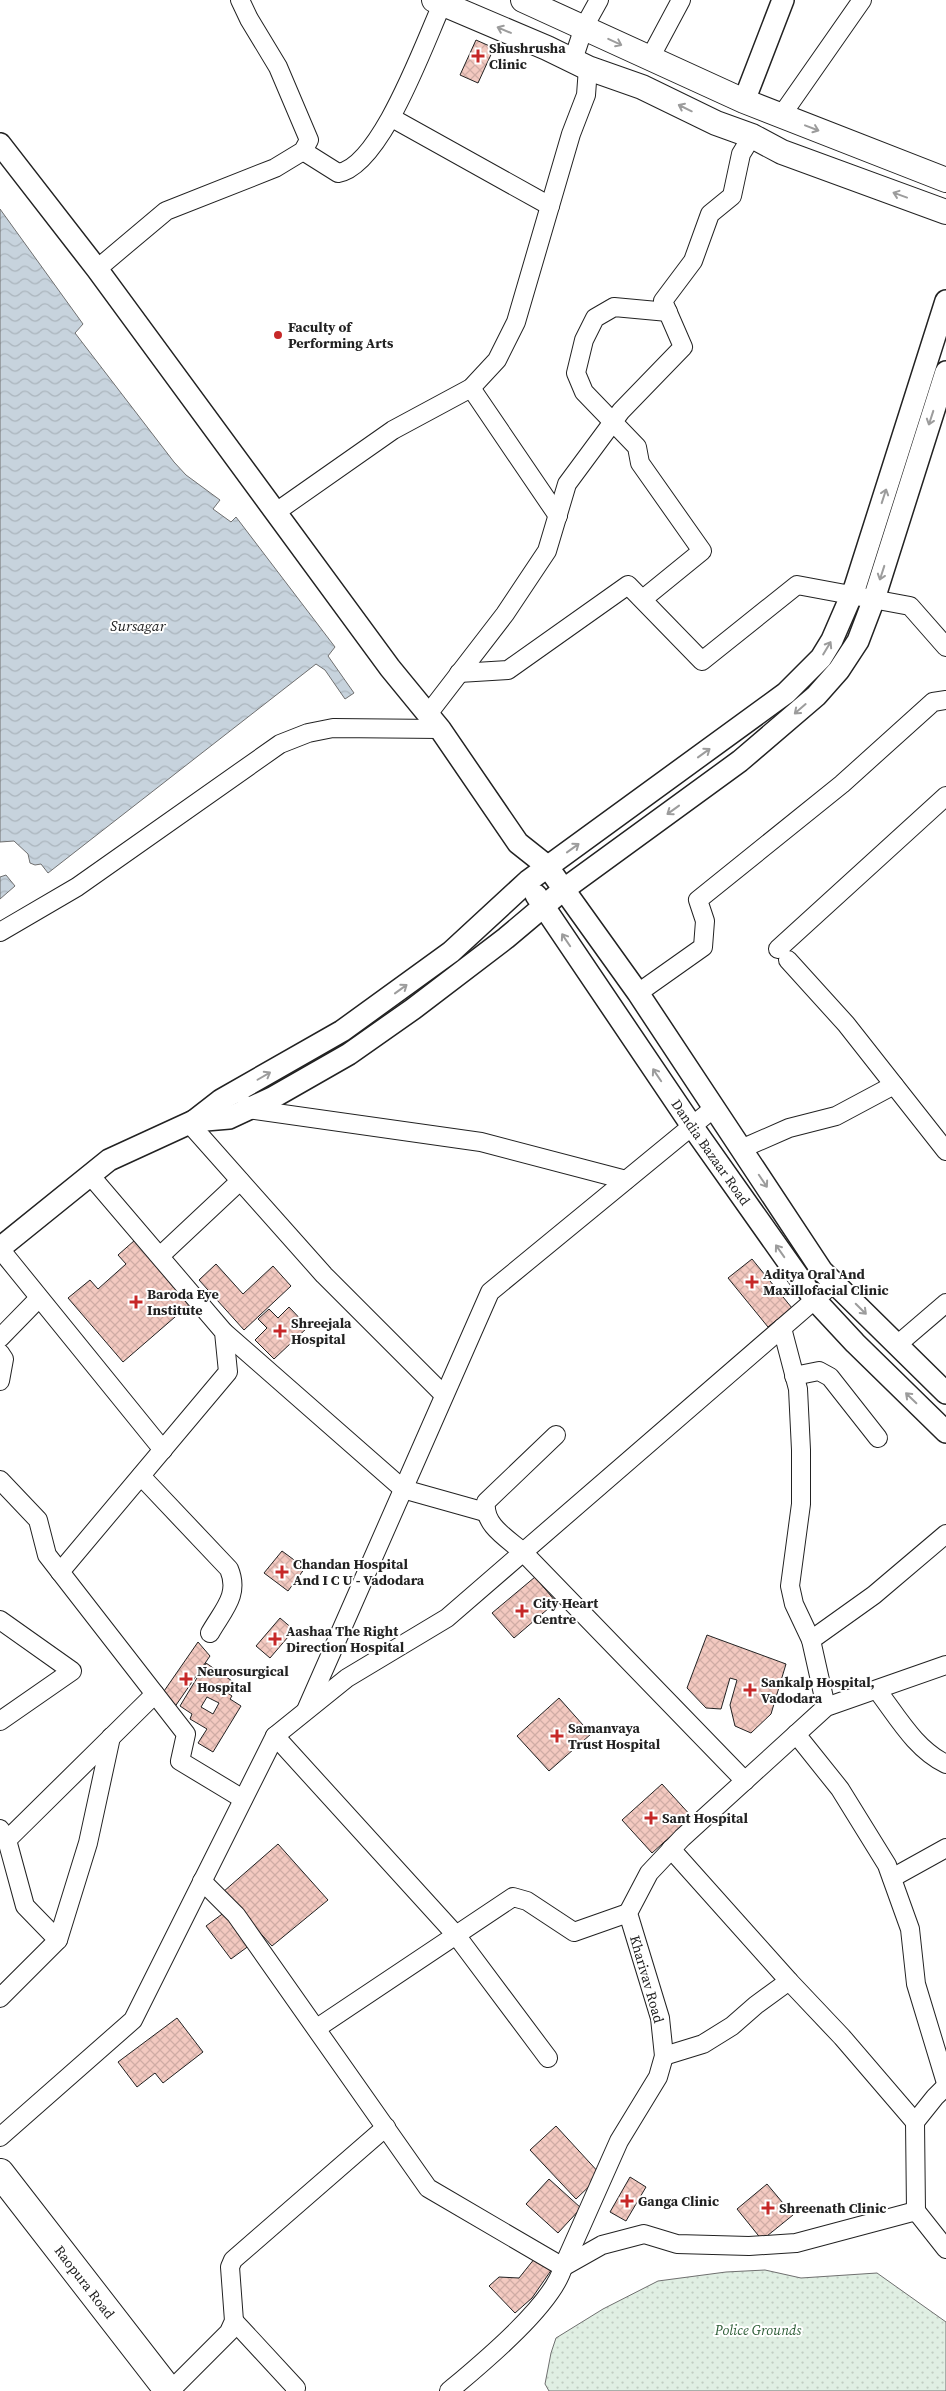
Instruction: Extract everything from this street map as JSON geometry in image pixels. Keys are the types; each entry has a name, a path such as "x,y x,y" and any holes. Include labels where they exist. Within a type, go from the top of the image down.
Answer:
{"main road":[{"path":"523,0 738,98 946,180"},
{"path":"440,1 580,64 642,87 716,123 946,212"},
{"path":"716,123 738,98"},
{"path":"761,141 782,116"},
{"name":"Raopura Road","path":"2,2179 170,2391"}],"street":[{"path":"97,269 166,211 275,168 303,151 309,140 278,67 249,19 240,0"},
{"path":"276,512 393,430 471,388 497,360 516,322 571,134 586,96 580,64 584,27 599,0"},
{"path":"650,58 681,0"},
{"path":"738,98 783,0"},
{"path":"782,116 862,0"},
{"path":"303,151 338,173 347,172 368,152 392,118 440,1"},
{"path":"392,118 550,206"},
{"path":"434,721 459,673 505,614 547,551 567,484 614,421 683,347 663,301 694,260 710,214 732,196 741,154 761,141"},
{"path":"0,144 97,269 390,668 434,721 518,843"},
{"path":"163,1450 0,1249 110,1160 191,1122 229,1118 244,1100 451,952 528,881 547,866 786,694 821,658 852,594 946,301"},
{"path":"643,599 702,551 640,463 637,447 584,392 576,373 584,340 595,318 614,307 668,312"},
{"path":"244,1100 272,1098 348,1054 413,1009 544,907 563,890 740,761 816,696 839,670 858,641 874,599 946,372"},
{"path":"471,388 558,516"},
{"path":"459,673 508,670 628,586 643,599 702,661 797,585 910,606 946,647"},
{"path":"638,993 703,947 705,921 698,900 842,784 933,702 946,700"},
{"path":"0,932 78,887 280,744 308,733 333,728 434,721"},
{"path":"946,796 783,954 846,1024 946,1151"},
{"name":"Dandia Bazaar Road","path":"518,843 547,866 638,993 822,1271 946,1393"},
{"name":"Dandia Bazaar Road","path":"518,843 528,881 544,907 692,1126 815,1300 946,1432"},
{"path":"741,1149 789,1128 836,1116 894,1084"},
{"path":"244,1100 481,1142 626,1180"},
{"path":"306,1711 490,1292 714,1108"},
{"path":"191,1122 240,1181 324,1275 444,1395"},
{"path":"90,1176 224,1332 403,1489 485,1512"},
{"path":"160,1256 240,1181"},
{"path":"0,2137 133,2020 274,1736 347,1678 447,1618 834,1283"},
{"path":"0,1338 39,1298"},
{"path":"897,1345 946,1303"},
{"path":"782,1328 798,1390 801,1450 801,1504 790,1586 794,1604 811,1640 826,1707"},
{"path":"60,1572 228,1372 224,1332"},
{"path":"0,1353 4,1360 0,1381"},
{"path":"794,1376 818,1371 830,1377 878,1438"},
{"path":"556,1435 486,1502 485,1512 488,1521 523,1552 744,1781"},
{"path":"141,1476 229,1569 234,1581 234,1590 210,1633"},
{"path":"0,1480 38,1520 47,1555 186,1734 180,1761 243,1799"},
{"path":"811,1640 866,1601 946,1534"},
{"path":"0,1620 72,1671 0,1721"},
{"path":"317,2028 513,1897 528,1901 574,1932 628,1912 649,1872 671,1849 826,1707 946,1665"},
{"path":"877,1690 916,1742 937,1760 946,1764"},
{"path":"58,1940 25,1906 3,1834 111,1737 155,1694"},
{"path":"796,1734 840,1789 888,1865 910,1929 916,1984 946,2085 915,2122 916,2212 946,2249"},
{"path":"274,1736 456,1935 548,2058"},
{"path":"0,1998 58,1940 88,1843 111,1737"},
{"path":"892,1878 946,1848"},
{"path":"671,1849 915,2122"},
{"path":"202,1881 236,1915 428,2188 563,2267 602,2245 644,2234 677,2244 749,2246 796,2243 916,2212"},
{"name":"Kharivav Road","path":"449,2391 475,2369 529,2317 559,2280 619,2141 658,2076 664,2056 660,2018 628,1912"},
{"path":"664,2056 703,2044 732,2026 756,2005 789,1981"},
{"path":"170,2391 229,2332 234,2321 230,2279 230,2266 233,2260 386,2127"},
{"path":"234,2321 296,2388 295,2391"}],"green space":[{"name":"Police Grounds","path":"765,2270 801,2278 877,2273 946,2322 946,2391 549,2391 545,2384 556,2338 603,2309 658,2281 726,2272"}],"water":[{"name":"Sursagar","path":"0,209 83,324 75,333 174,462 186,475 220,500 213,509 231,522 236,517 335,647 328,656 354,693 345,699 325,670 316,664 48,873 41,864 35,865 30,863 28,854 14,841 0,842"},
{"path":"6,875 15,886 0,899 0,877"}],"building":[{"path":"476,40 494,48 478,83 460,75"},
{"path":"135,1240 190,1304 123,1362 68,1298 90,1280 98,1289 126,1264 118,1255"},
{"path":"752,1259 792,1308 768,1327 728,1278"},
{"path":"216,1264 243,1294 273,1266 291,1286 244,1330 199,1280"},
{"path":"289,1307 308,1327 274,1359 255,1340 267,1328 258,1319 269,1309 278,1318"},
{"path":"282,1551 305,1568 288,1591 264,1573"},
{"path":"535,1577 556,1602 514,1638 492,1613"},
{"path":"280,1618 294,1630 270,1658 256,1646"},
{"path":"707,1635 786,1664 771,1714 751,1733 735,1726 730,1705 737,1680 730,1678 721,1709 706,1708 687,1688"},
{"path":"198,1642 210,1656 174,1708 162,1694"},
{"path":"206,1663 232,1681 226,1692 232,1696 230,1699 241,1706 213,1752 198,1743 207,1729 190,1719 192,1714 180,1706","holes":["207,1697 219,1703 213,1714 201,1707"]},
{"path":"559,1698 591,1734 549,1771 517,1736"},
{"path":"662,1784 692,1817 652,1853 622,1820"},
{"path":"278,1844 328,1900 272,1946 223,1892"},
{"path":"225,1912 250,1945 231,1959 206,1926"},
{"path":"177,2018 203,2052 163,2083 155,2073 137,2087 118,2062"},
{"path":"556,2126 601,2175 576,2199 530,2150"},
{"path":"630,2177 646,2187 626,2221 610,2212"},
{"path":"549,2179 581,2208 558,2233 526,2204"},
{"path":"767,2184 793,2215 762,2240 737,2209"},
{"path":"535,2258 552,2269 532,2298 515,2313 489,2286 499,2277 519,2278"}],"place":[{"name":"Shushrusha Clinic","path":"478,56"},
{"name":"Faculty of Performing Arts","path":"278,335"},
{"name":"Aditya Oral And Maxillofacial Clinic","path":"752,1282"},
{"name":"Baroda Eye Institute","path":"136,1302"},
{"name":"Shreejala Hospital","path":"280,1331"},
{"name":"Chandan Hospital And I C U - Vadodara","path":"282,1572"},
{"name":"City Heart Centre","path":"522,1611"},
{"name":"Aashaa The Right Direction Hospital","path":"275,1639"},
{"name":"Neurosurgical Hospital","path":"186,1679"},
{"name":"Sankalp Hospital, Vadodara","path":"750,1690"},
{"name":"Samanvaya Trust Hospital","path":"557,1736"},
{"name":"Sant Hospital","path":"651,1818"},
{"name":"Ganga Clinic","path":"627,2201"},
{"name":"Shreenath Clinic","path":"768,2208"}]}
